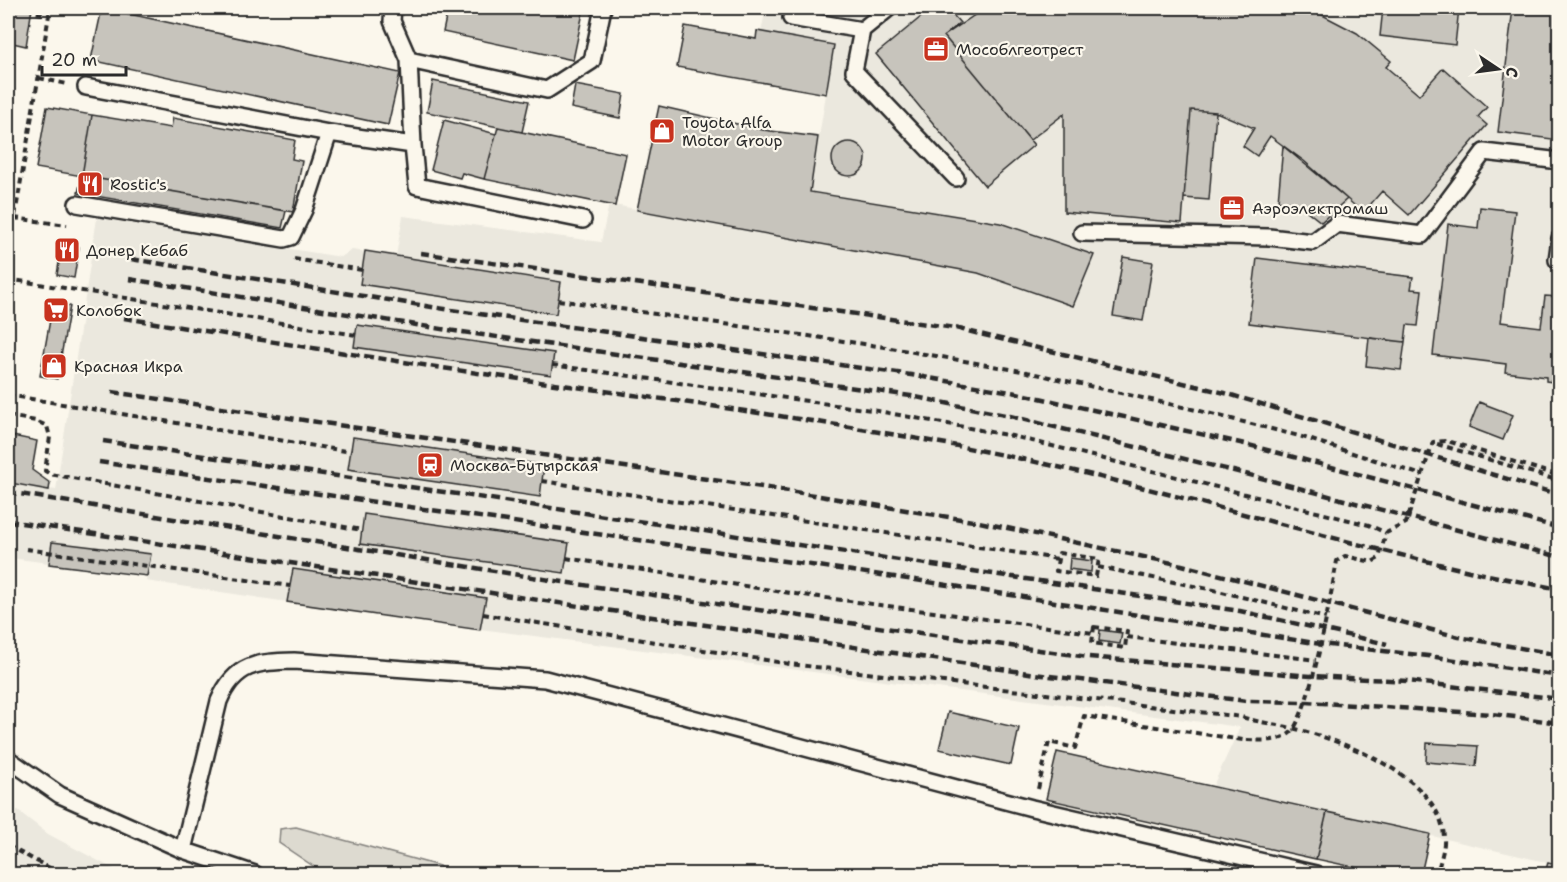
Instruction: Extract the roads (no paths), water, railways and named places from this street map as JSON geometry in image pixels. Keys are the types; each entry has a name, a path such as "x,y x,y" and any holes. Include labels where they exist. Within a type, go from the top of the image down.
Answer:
{"lane":[{"path":"393,8 392,21 409,60 417,186 582,220"},
{"path":"409,60 547,90 592,61 603,8"},
{"path":"889,8 862,30 854,71 956,178"},
{"path":"791,18 862,30"},
{"path":"86,87 329,133 413,145"},
{"path":"77,204 284,239 291,237 304,210 329,133"},
{"path":"1082,233 1269,237 1313,242 1337,224 1422,235 1484,152 1560,161"},
{"path":"1560,238 1557,260 1560,261"},
{"path":"183,850 219,700 225,687 237,673 259,662 294,661 545,679 1032,808 1316,874"},
{"path":"8,759 60,795 183,850 255,874"}],"railway":[{"path":"421,253 955,328 1225,393 1560,495"},
{"path":"131,259 451,310 911,375 1017,393 1245,444 1560,528"},
{"path":"129,279 448,330 911,396 1010,416 1242,473 1560,557"},
{"path":"124,318 920,439 1060,467 1416,559 1560,589"},
{"path":"112,392 789,491 979,522 1182,565 1459,637 1560,655"},
{"path":"103,441 1240,611 1387,644"},
{"path":"99,462 922,581 1321,644 1436,657 1560,676"},
{"path":"8,492 556,581 1088,657 1311,676 1407,681 1560,699"},
{"path":"8,521 1042,675 1246,701 1307,702 1492,714 1560,723"}],"place":[{"name":"Мособлгеотрест","path":"936,49"},
{"name":"Toyota Alfa Motor Group","path":"662,131"},
{"name":"Rostic's","path":"90,184"},
{"name":"Аэроэлектромаш","path":"1232,208"},
{"name":"Донер Кебаб","path":"67,250"},
{"name":"Колобок","path":"56,310"},
{"name":"Красная Икра","path":"54,366"},
{"name":"Москва-Бутырская","path":"430,465"}]}
